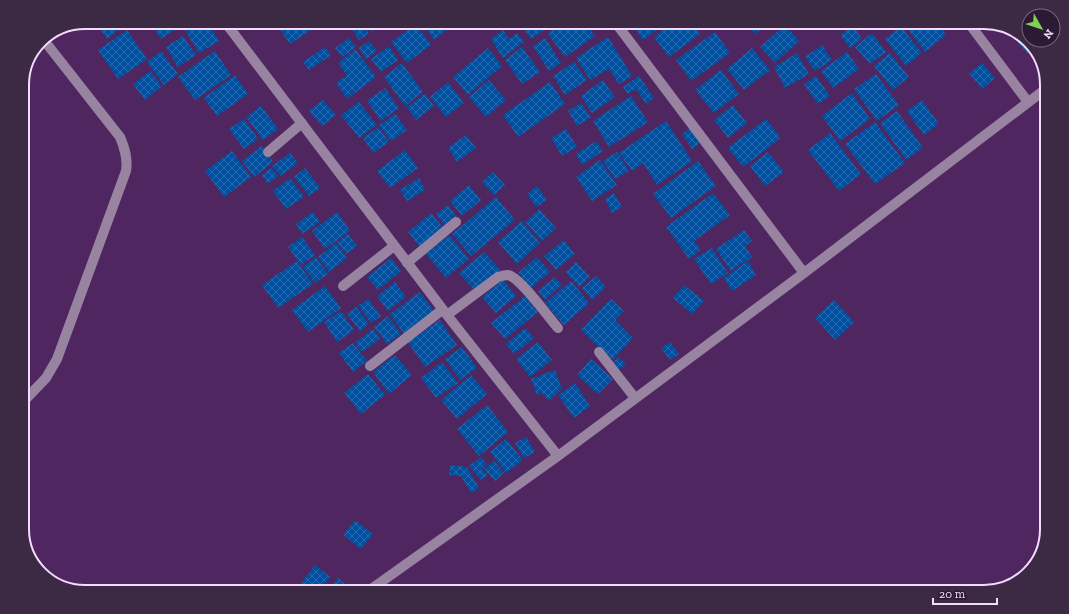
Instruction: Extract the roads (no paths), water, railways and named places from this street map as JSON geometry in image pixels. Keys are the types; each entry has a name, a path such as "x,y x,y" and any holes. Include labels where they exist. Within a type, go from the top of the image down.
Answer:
{"street":[{"path":"230,29 407,263 558,456"},
{"path":"620,29 804,273"},
{"path":"973,29 1028,102"},
{"path":"29,396 46,378 57,359 126,171 127,164 126,154 120,137 47,44"},
{"path":"377,585 558,456 804,273 1040,93"},
{"path":"268,152 302,123"},
{"path":"407,263 456,222"},
{"path":"343,286 394,246"},
{"path":"370,366 445,312 498,277 507,275 513,277 521,284 558,328"},
{"path":"599,352 635,398"}]}
